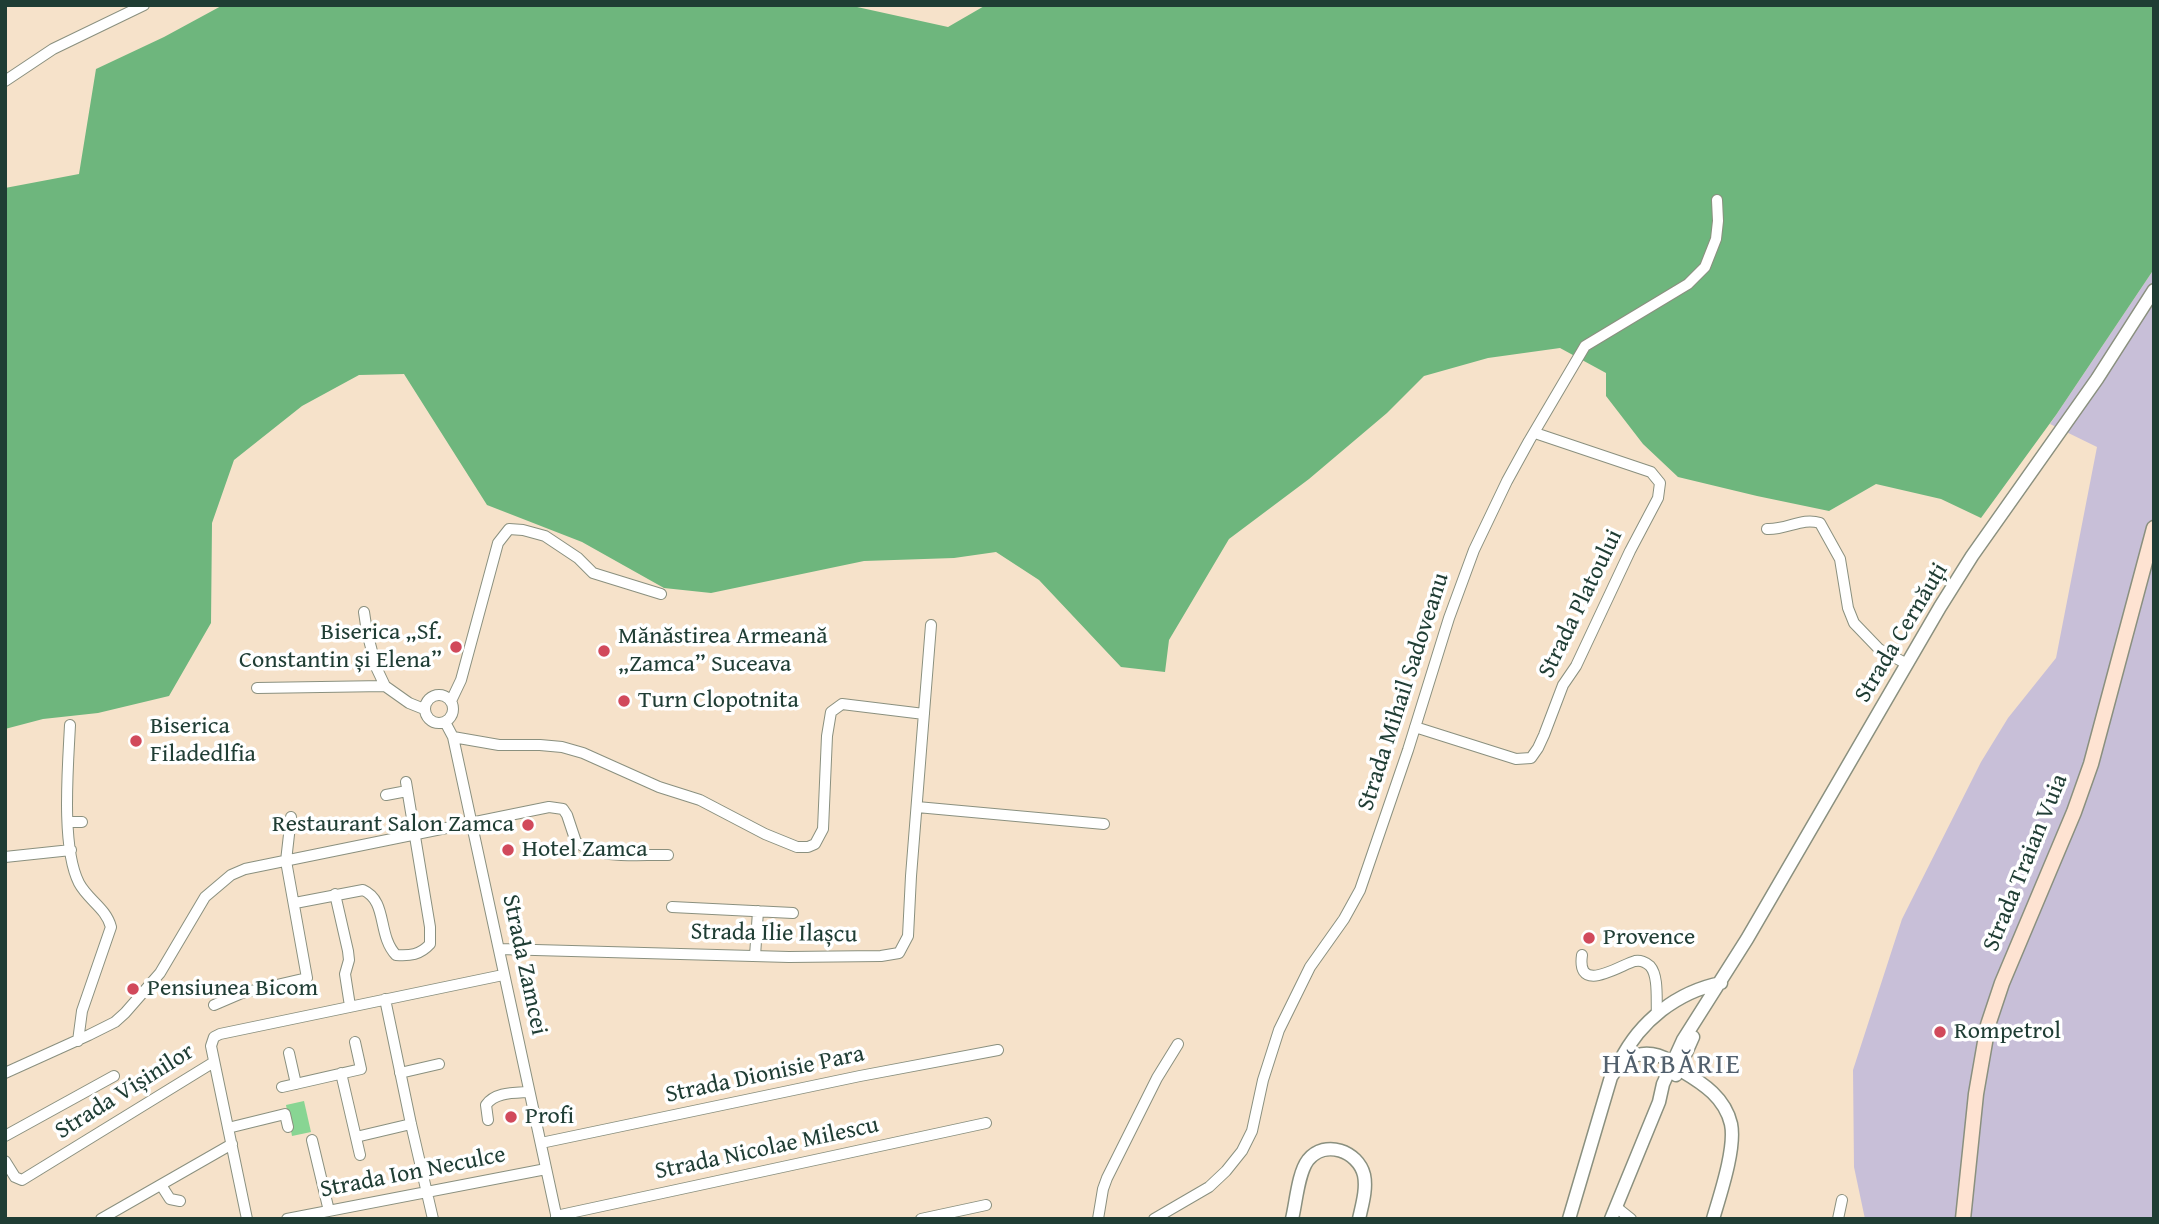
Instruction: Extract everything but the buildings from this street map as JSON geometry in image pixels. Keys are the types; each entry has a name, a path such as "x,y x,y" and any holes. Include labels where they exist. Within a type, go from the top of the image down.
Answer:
{"main road":[{"name":"Strada Traian Vuia","path":"1963,1219 1976,1094 1988,1025 2006,972 2088,774 2108,708 2154,528"}],"street":[{"path":"5,81 53,49 144,5"},
{"name":"Strada Mihail Sadoveanu","path":"1153,1219 1209,1187 1242,1151 1252,1131 1263,1080 1279,1030 1304,979 1360,890 1449,618 1474,550 1507,481 1585,346 1664,300 1688,284 1705,267 1716,239 1717,200"},
{"name":"Strada Cernăuți","path":"1613,1213 1659,1102 1663,1084 1704,1009 1972,556 2097,379 2154,290"},
{"name":"Strada Platoului","path":"1415,727 1516,759 1531,758 1544,735 1563,685 1576,666 1658,498 1660,483 1651,472 1535,433"},
{"path":"1767,529 1779,530 1810,520 1820,523 1840,559 1848,608 1854,623 1880,649 1907,664"},
{"path":"451,701 461,681 498,543 509,529 545,536 578,558 593,573 661,594"},
{"path":"364,612 376,667 385,686 408,703 424,709"},
{"name":"Strada Ilie Ilașcu","path":"499,949 755,956 881,957 899,953 908,936 931,625"},
{"path":"257,688 385,686"},
{"path":"437,694 451,701 452,715 445,722 435,723 425,714 428,699 437,694"},
{"path":"453,737 499,745 562,747 583,753 659,787 700,800 765,834 797,847 808,847 815,844 823,829 827,736 831,712 842,704 924,713"},
{"name":"Strada Zamcei","path":"445,722 453,737 556,1217"},
{"path":"70,725 68,822 74,869 80,885 104,911 111,927 82,1011 78,1041"},
{"path":"295,903 363,890 372,894 377,902 388,947 396,955 410,956 424,951 430,944 432,936 407,786 386,795"},
{"path":"5,1073 115,1022 160,973 205,897 231,875 244,869 555,807 563,809 567,815 576,842 590,850 602,853 668,855"},
{"path":"917,807 1104,824"},
{"path":"214,1005 242,993 307,978 286,861 292,817"},
{"path":"68,822 82,822"},
{"path":"5,857 71,850"},
{"path":"335,894 348,951 349,960 345,974 350,1006"},
{"path":"672,907 793,914"},
{"path":"755,956 758,911"},
{"path":"1582,954 1583,967 1589,974 1594,975 1612,972 1635,961 1646,962 1653,971 1657,1014"},
{"name":"Strada Vișinilor","path":"5,1160 18,1180 26,1178 215,1062 211,1046 214,1037 220,1034 503,975"},
{"path":"1569,1219 1611,1077 1633,1039 1657,1014 1690,991 1721,983"},
{"path":"384,999 433,1219"},
{"path":"282,1087 361,1069 355,1042"},
{"path":"1098,1219 1107,1178 1157,1078 1178,1044"},
{"name":"Strada Dionisie Para","path":"541,1143 998,1050"},
{"path":"289,1053 296,1084"},
{"path":"1616,1069 1628,1057 1640,1053 1660,1057 1702,1083 1721,1101 1732,1128 1730,1149 1713,1219"},
{"path":"1606,1098 1620,1073 1634,1063 1649,1061 1673,1067"},
{"path":"215,1062 247,1219"},
{"path":"400,1073 439,1064"},
{"path":"341,1073 360,1154"},
{"path":"5,1136 114,1076"},
{"path":"488,1120 486,1105 490,1099 529,1091"},
{"path":"228,1128 285,1114 288,1127"},
{"path":"356,1137 411,1124"},
{"name":"Strada Nicolae Milescu","path":"556,1217 986,1124"},
{"path":"312,1140 329,1211"},
{"path":"101,1219 232,1144"},
{"path":"1292,1219 1303,1169 1309,1158 1322,1151 1337,1149 1351,1154 1364,1175 1359,1219"},
{"name":"Strada Ion Neculce","path":"287,1219 546,1169"},
{"path":"161,1185 170,1199 180,1201"},
{"path":"1838,1219 1842,1200"},
{"path":"921,1219 986,1205"},
{"path":"1613,1213 1631,1219"}],"shaded area":[{"path":"2154,269 2154,1219 1865,1219 1854,1167 1853,1070 1902,919 1981,762 2008,718 2056,658 2097,447 2050,424"}],"green space":[{"path":"223,5 848,5 948,27 986,5 2154,5 2154,269 2056,415 1981,518 1941,499 1876,484 1829,511 1678,477 1643,444 1606,396 1606,373 1560,348 1488,358 1424,376 1387,413 1309,479 1229,539 1169,640 1165,672 1121,667 1039,580 996,552 954,558 864,561 711,593 664,588 582,542 487,505 404,374 359,375 302,406 234,460 212,523 211,623 169,696 98,713 43,719 5,729 5,188 79,174 96,69"},
{"path":"304,1101 311,1132 292,1136 286,1105"}],"place":[{"name":"Biserica „Sf. Constantin și Elena”","path":"456,647"},
{"name":"Mănăstirea Armeană „Zamca” Suceava","path":"604,651"},
{"name":"Turn Clopotnita","path":"624,701"},
{"name":"Biserica Filadedlfia","path":"136,741"},
{"name":"Restaurant Salon Zamca","path":"528,825"},
{"name":"Hotel Zamca","path":"508,850"},
{"name":"Provence","path":"1589,938"},
{"name":"Pensiunea Bicom","path":"133,989"},
{"name":"Rompetrol","path":"1940,1032"},
{"name":"Profi","path":"511,1117"}],"district":[{"name":"HĂRBĂRIE","path":"1672,1066"}]}
